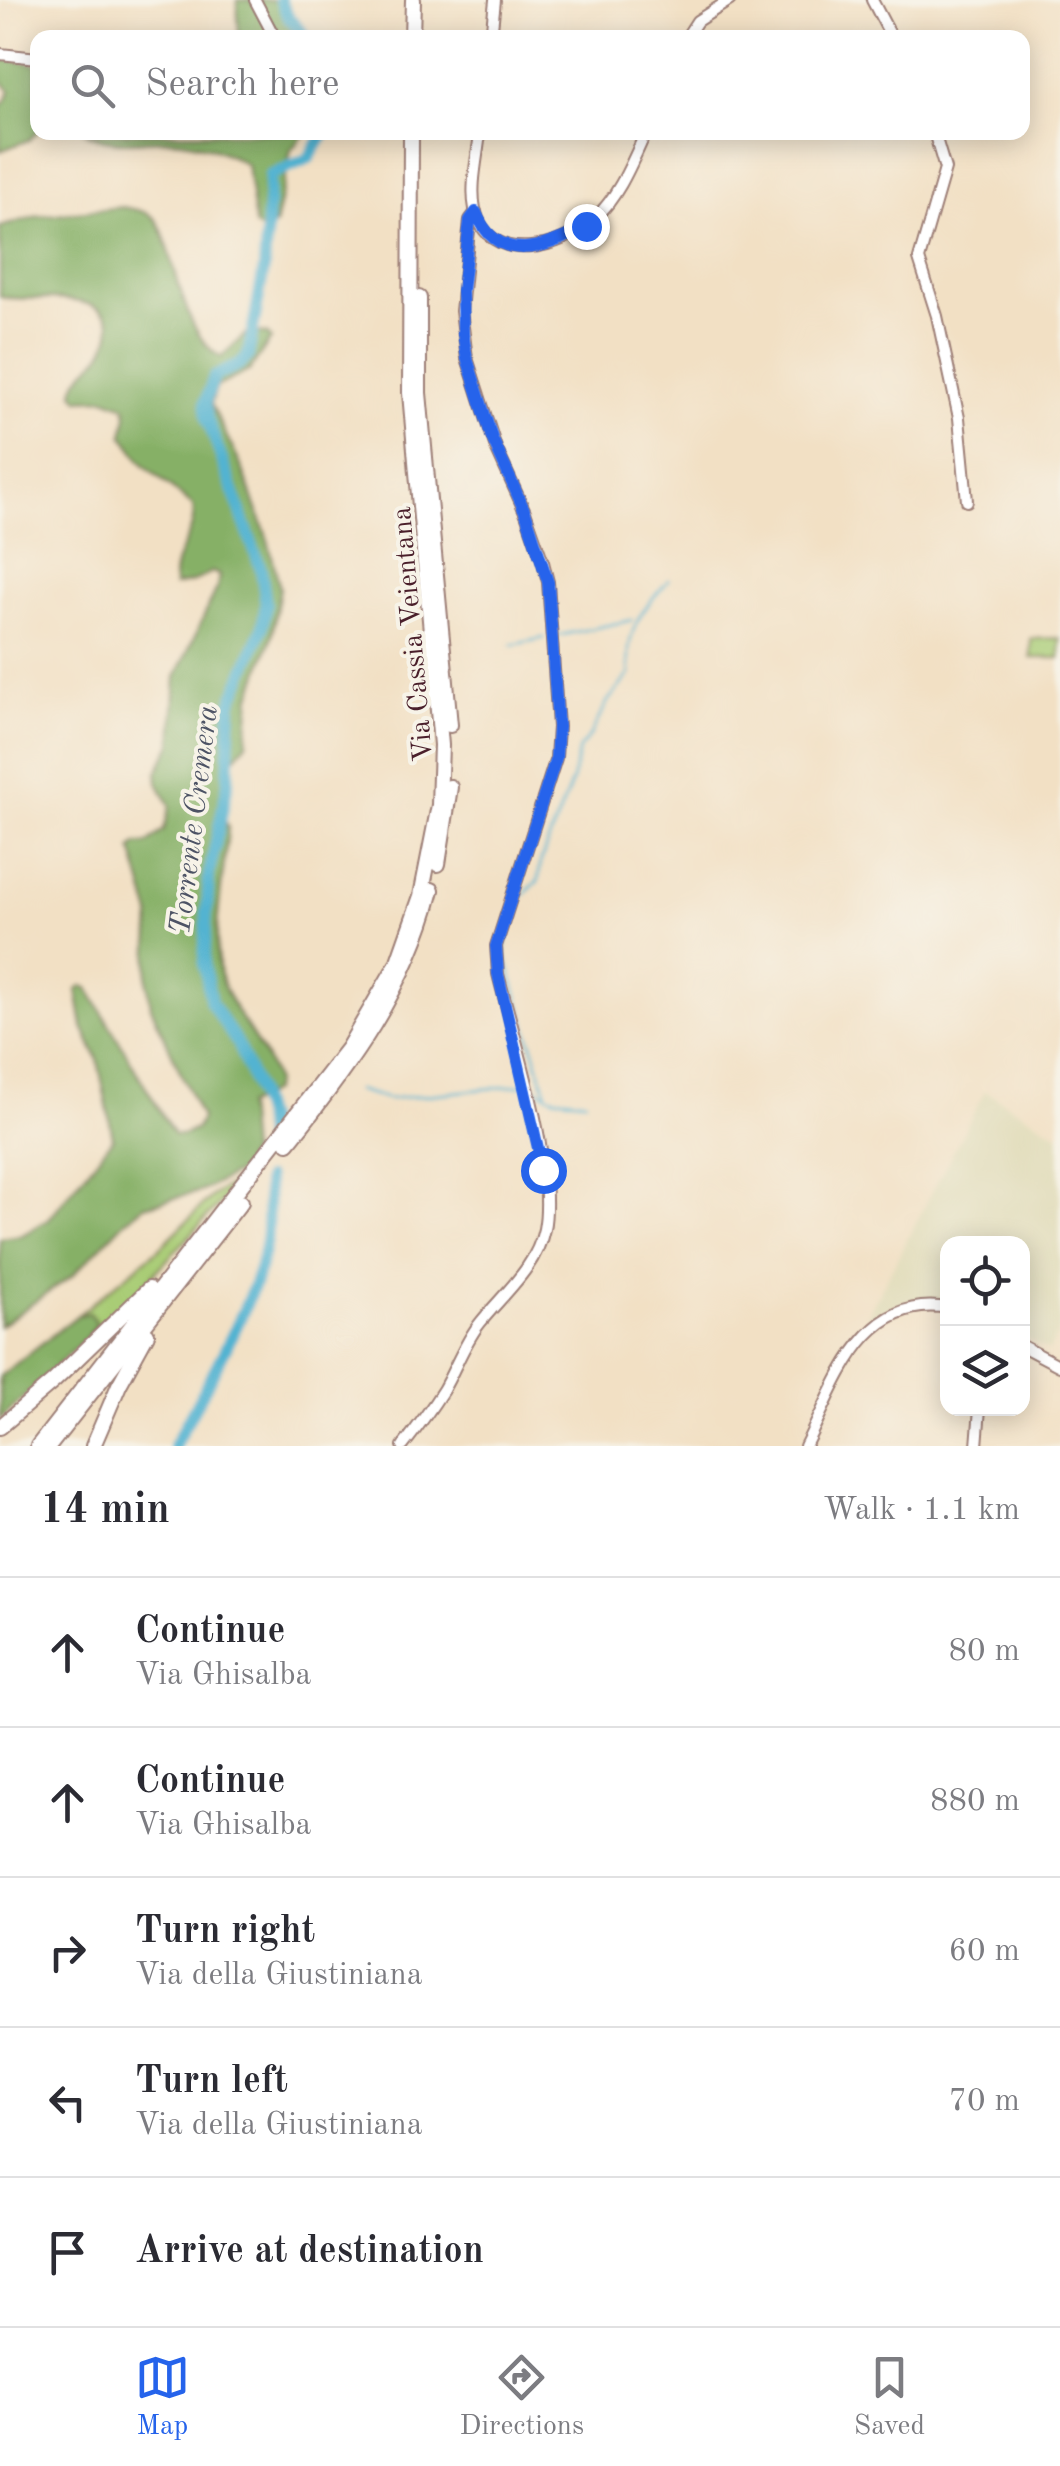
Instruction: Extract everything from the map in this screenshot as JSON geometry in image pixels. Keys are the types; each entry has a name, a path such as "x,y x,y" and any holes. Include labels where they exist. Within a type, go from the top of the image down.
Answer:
{"highway":[{"path":"412,30 413,0"},
{"path":"422,0 422,30"},
{"name":"Via Cassia Veientana","path":"205,1240 361,1048 408,962 430,900 447,818 449,711 413,349 411,140"},
{"name":"Via Cassia Veientana","path":"413,349 421,140"},
{"path":"0,1427 205,1240"},
{"path":"38,1446 205,1240"},
{"path":"49,1446 205,1240"},
{"path":"93,1446 142,1342 205,1240"},
{"path":"0,1435 24,1408"}],"street":[{"path":"255,0 271,30"},
{"path":"492,30 495,0"},
{"path":"692,30 730,0"},
{"path":"872,0 888,30"},
{"path":"0,54 30,57"},
{"path":"479,140 476,212 490,235 509,246 533,248 590,223 604,209 642,140"},
{"path":"937,140 946,169 918,259 936,316 959,418 968,501"},
{"path":"403,1446 442,1390 480,1322 509,1292 533,1257 542,1238 546,1213 543,1170 498,974 496,946 556,758 558,727 548,582 526,514 492,438 467,358 463,334 465,256 470,220 476,212"},
{"path":"805,1446 869,1329 906,1309 940,1307"},
{"path":"1030,1350 1060,1366"},
{"path":"976,1446 979,1416"}],"shaded area":[{"path":"985,1091 1060,1135 1060,1330 1049,1351 1030,1341 1030,1236 940,1236 940,1303 921,1300 897,1304 866,1318"}],"green space":[{"path":"237,0 252,0 270,30 239,30"},
{"path":"258,0 278,0 302,30 275,30"},
{"path":"0,59 30,63 30,139 0,151 0,103 6,101 10,91 0,80"},
{"path":"106,140 172,140 117,142"},
{"path":"172,140 300,140 291,150 275,225 262,230 255,226 247,165 191,142"},
{"path":"123,207 146,213 158,223 192,323 209,348 221,357 248,332 267,334 271,339 250,370 216,387 211,404 243,470 280,588 272,636 251,696 247,743 233,759 223,816 228,828 217,929 223,984 275,1082 272,1092 246,1106 250,1152 240,1171 202,1191 144,1206 73,1275 0,1326 0,1238 22,1235 48,1220 113,1138 98,1060 83,1027 77,990 82,986 88,988 174,1135 196,1129 201,1118 151,1007 147,979 151,915 132,849 137,844 147,844 164,830 170,806 157,772 172,744 176,677 217,588 219,575 212,572 174,586 176,563 192,526 193,506 144,465 123,435 125,406 105,398 79,399 74,393 79,380 105,348 111,328 106,314 75,301 0,297 0,227 38,216"},
{"path":"1060,638 1060,658 1031,658 1031,639"},
{"path":"233,1183 237,1185 140,1289 87,1337 96,1323 89,1313 78,1315 162,1246 212,1196"},
{"path":"89,1313 96,1323 87,1337 0,1420 0,1376 78,1315"}],"waterway":[{"name":"Torrente Cremera","path":"280,0 300,30"},
{"name":"Torrente Cremera","path":"267,1147 256,1088 237,1043 211,1003 204,963 209,875 228,783 231,704 262,629 266,604 261,569 205,403 214,377 248,356 264,268 270,175 309,158 320,140"},
{"path":"547,1094 504,951 511,916 521,897 538,881 541,860 572,781 579,749 608,701 630,674 629,646 637,622 669,580"},
{"path":"557,636 632,620"},
{"path":"512,645 544,638"},
{"path":"356,1090 388,1099 522,1085"},
{"path":"530,1085 553,1097 586,1100"},
{"name":"Torrente Cremera","path":"174,1446 251,1291 266,1241 267,1179"}],"route":[{"path":"543,1170 498,974 496,946 556,758 558,727 548,582 526,514 496,448 467,358 462,291 470,220 476,212 490,235 518,248 546,245 586,226"}]}
